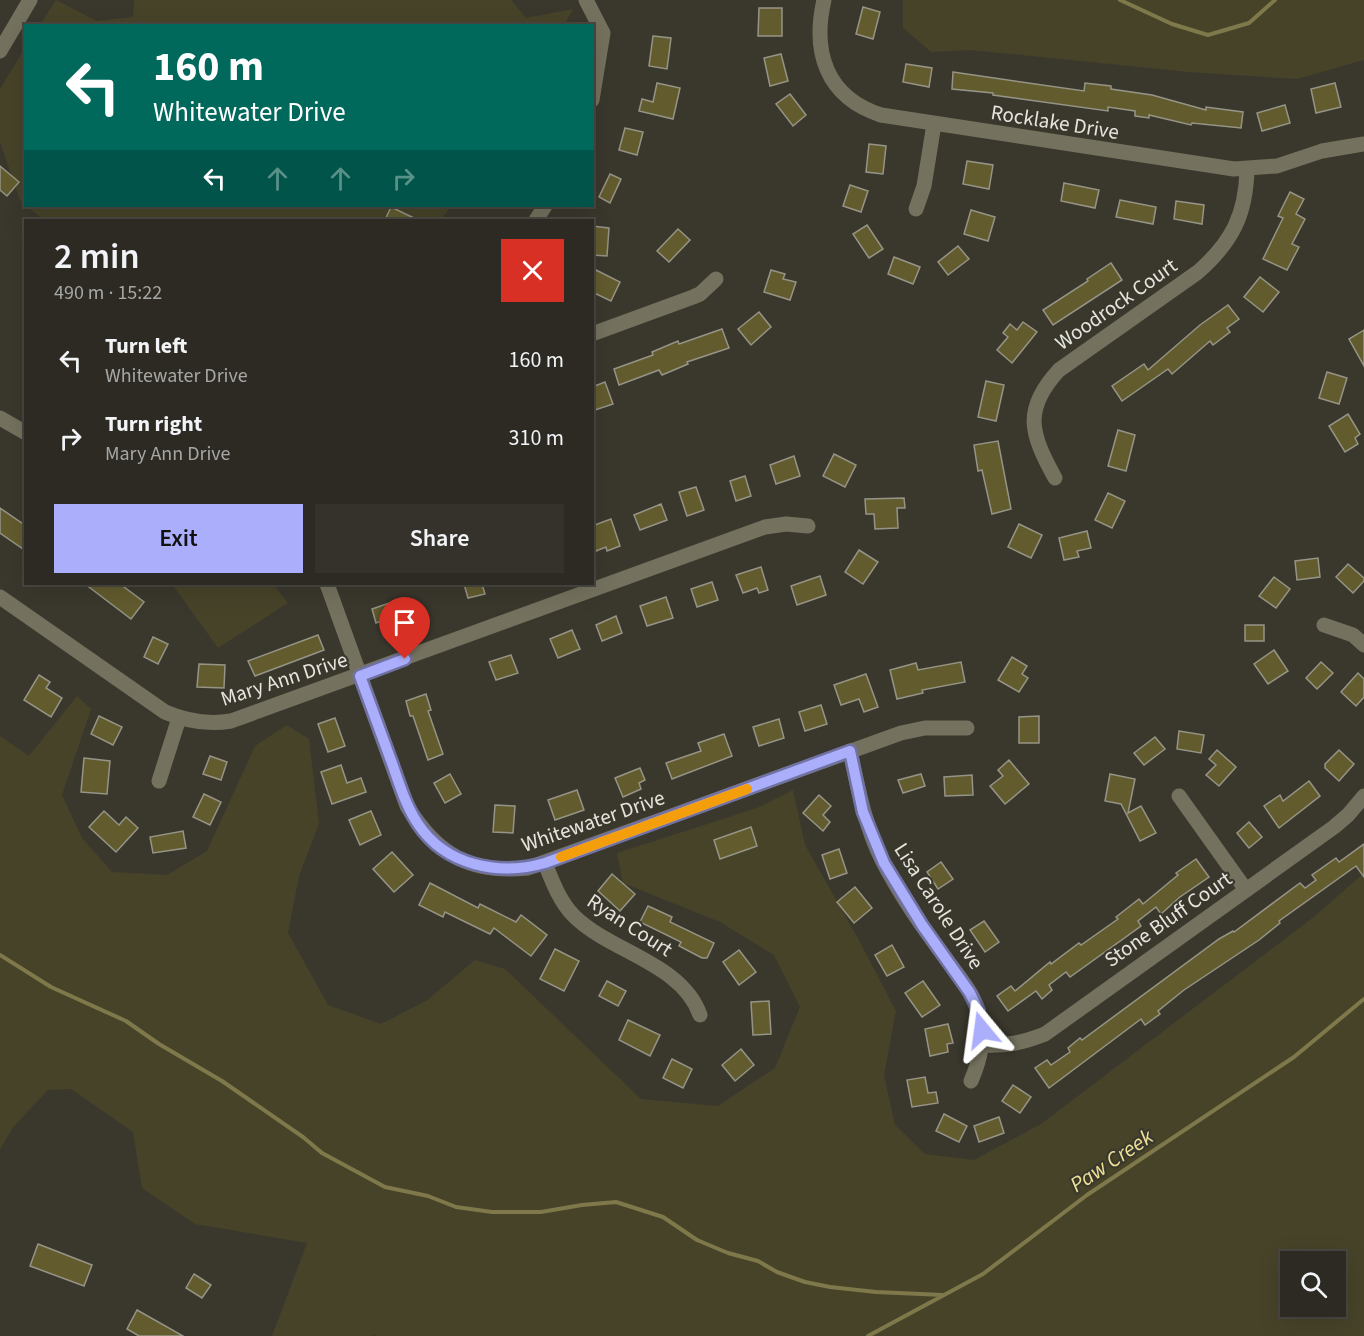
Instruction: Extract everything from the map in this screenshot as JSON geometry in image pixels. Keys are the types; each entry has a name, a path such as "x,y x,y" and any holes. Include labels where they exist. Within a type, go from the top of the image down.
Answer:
{"street":[{"path":"0,51 30,0"},
{"path":"586,0 603,33 594,88"},
{"name":"Rocklake Drive","path":"824,0 819,38 820,52 825,65 837,86 853,102 869,112 897,119 1205,166 1247,169 1277,166 1322,152 1364,144"},
{"path":"916,209 924,186 934,124"},
{"name":"Woodrock Court","path":"1055,478 1038,446 1034,429 1036,406 1048,382 1059,370 1211,261 1232,234 1240,215 1247,193 1247,169"},
{"path":"594,333 693,297 716,279"},
{"path":"0,418 24,432"},
{"name":"Mary Ann Drive","path":"0,597 146,700 179,718 202,722 231,721 765,527 786,524 808,526"},
{"name":"Whitewater Drive","path":"327,585 407,806 434,842 453,855 475,865 494,869 528,868 902,733 925,728 967,728"},
{"path":"1324,625 1353,635 1364,645"},
{"path":"159,781 179,718"},
{"name":"Lisa Carole Drive","path":"850,751 863,812 884,863 922,925 970,993 978,1010 983,1045 971,1081"},
{"path":"1179,796 1246,890"},
{"name":"Stone Bluff Court","path":"983,1045 1007,1046 1029,1041 1045,1034 1334,827 1364,796"},
{"name":"Ryan Court","path":"545,863 554,887 568,910 576,918 670,976 695,1001 700,1015"}],"shaded area":[{"path":"56,0 97,21 133,17 134,0 511,0 526,18 573,9 565,24 41,24"},
{"path":"903,0 1364,0 1364,60 1297,79 1189,72 970,50 931,52 903,28"},
{"path":"24,50 24,204 20,200 0,142 0,89"},
{"path":"27,207 450,207 442,219 43,219"},
{"path":"173,585 274,585 288,603 218,648"},
{"path":"77,696 91,709 62,795 82,838 112,872 167,875 207,851 255,746 287,725 309,739 319,824 299,876 288,933 328,1005 381,1024 426,1001 475,960 505,969 641,1099 718,1106 775,1068 800,1007 774,955 720,922 623,883 617,853 757,808 793,790 805,845 896,1011 884,1075 895,1125 925,1154 974,1160 1041,1124 1315,916 1364,873 1364,1336 376,1336 374,1334 371,1336 272,1336 307,1243 195,1224 142,1188 133,1132 71,1089 48,1090 14,1126 0,1149 0,736 29,756"}],"building":[{"path":"863,7 880,12 873,39 856,34"},
{"path":"759,8 782,8 782,36 758,36"},
{"path":"653,36 671,38 667,69 649,66"},
{"path":"781,54 788,81 770,86 764,58"},
{"path":"906,64 932,68 929,87 903,82"},
{"path":"953,72 1084,91 1085,83 1111,86 1111,89 1152,95 1206,110 1206,107 1243,112 1241,128 1192,123 1191,125 1149,115 1149,118 1135,116 1135,111 1108,107 1108,111 952,89"},
{"path":"657,83 680,88 673,119 639,111 642,99 653,102"},
{"path":"1335,83 1341,107 1316,113 1311,89"},
{"path":"790,94 806,115 793,126 776,104"},
{"path":"1285,105 1290,123 1262,131 1257,113"},
{"path":"625,128 643,132 637,155 619,150"},
{"path":"869,144 886,146 883,174 866,172"},
{"path":"967,161 993,165 989,189 963,184"},
{"path":"0,166 19,182 7,196 0,190"},
{"path":"610,174 621,179 610,203 599,197"},
{"path":"1064,183 1099,190 1095,208 1061,201"},
{"path":"850,185 868,191 861,212 843,206"},
{"path":"1290,192 1304,199 1296,214 1305,219 1292,244 1299,247 1287,270 1263,259 1283,218 1278,216"},
{"path":"1120,200 1156,207 1153,224 1116,217"},
{"path":"1176,201 1204,205 1202,224 1174,219"},
{"path":"391,207 416,219 385,219"},
{"path":"971,210 995,217 988,241 964,234"},
{"path":"867,225 883,249 869,258 853,234"},
{"path":"594,226 609,228 607,256 594,255"},
{"path":"678,229 690,240 669,262 657,251"},
{"path":"958,246 969,259 948,275 938,262"},
{"path":"894,257 920,267 913,284 888,274"},
{"path":"1111,263 1122,280 1053,325 1043,310"},
{"path":"596,270 620,282 611,301 594,293"},
{"path":"771,270 785,274 783,279 796,282 790,300 764,292"},
{"path":"1260,277 1279,292 1263,312 1244,297"},
{"path":"1228,305 1239,319 1227,328 1230,332 1213,345 1210,341 1172,374 1168,369 1122,401 1112,386 1144,364 1148,370 1200,325"},
{"path":"759,312 771,327 751,345 738,329"},
{"path":"1023,322 1037,332 1012,363 997,350 1008,337 1003,333 1010,324 1017,330"},
{"path":"722,329 729,348 687,362 688,364 662,375 659,370 619,385 614,369 653,355 652,352 678,341 679,344"},
{"path":"1364,330 1364,366 1349,339"},
{"path":"1327,372 1347,378 1339,404 1319,398"},
{"path":"986,381 1004,385 996,421 978,417"},
{"path":"605,382 613,404 594,410 594,386"},
{"path":"1348,414 1360,434 1355,438 1358,444 1345,452 1329,426"},
{"path":"1118,430 1135,435 1126,471 1108,466"},
{"path":"998,441 1011,509 992,514 982,470 978,471 974,445"},
{"path":"834,454 856,465 845,487 823,476"},
{"path":"794,456 800,476 776,484 770,465"},
{"path":"745,476 751,496 736,501 730,481"},
{"path":"696,487 704,510 687,516 679,492"},
{"path":"1108,493 1125,501 1112,528 1095,520"},
{"path":"904,498 905,508 897,508 898,528 875,529 874,514 866,514 865,499"},
{"path":"661,504 667,520 640,530 634,515"},
{"path":"0,508 24,525 24,550 0,533"},
{"path":"611,519 620,546 607,551 606,547 596,551 594,525"},
{"path":"1019,524 1042,535 1031,558 1008,547"},
{"path":"1087,531 1091,548 1077,551 1079,557 1064,560 1059,538"},
{"path":"859,550 878,562 863,584 845,572"},
{"path":"1318,558 1320,577 1297,580 1295,561"},
{"path":"1348,564 1364,578 1353,593 1336,577"},
{"path":"761,567 768,590 759,593 757,588 743,593 736,575"},
{"path":"820,576 826,595 797,605 791,586"},
{"path":"1274,577 1290,589 1276,608 1259,596"},
{"path":"712,582 718,600 697,607 691,589"},
{"path":"86,585 121,585 144,602 131,619"},
{"path":"464,585 482,585 485,594 468,598"},
{"path":"666,597 673,618 647,626 640,606"},
{"path":"401,599 410,630 391,636 386,619 376,623 372,609"},
{"path":"616,616 622,633 602,641 596,625"},
{"path":"1245,625 1264,625 1264,641 1245,641"},
{"path":"572,630 580,649 558,658 550,639"},
{"path":"318,635 324,650 255,676 248,661"},
{"path":"153,637 168,644 158,664 144,657"},
{"path":"1274,650 1288,671 1268,684 1254,664"},
{"path":"511,655 518,673 496,680 489,662"},
{"path":"1012,657 1027,666 1022,674 1028,678 1019,692 998,680"},
{"path":"961,662 965,682 922,690 923,693 897,699 890,670 916,663 918,670"},
{"path":"1321,662 1333,673 1317,689 1306,678"},
{"path":"199,664 225,665 224,688 197,687"},
{"path":"1358,673 1364,679 1364,697 1356,706 1341,692"},
{"path":"866,674 878,707 864,712 859,699 841,705 834,685"},
{"path":"39,675 50,682 46,688 62,698 51,717 24,700"},
{"path":"426,694 431,710 428,711 443,754 428,760 406,701"},
{"path":"821,705 827,724 805,731 799,712"},
{"path":"99,716 122,727 113,745 91,734"},
{"path":"1039,716 1039,743 1019,743 1019,717"},
{"path":"335,718 345,746 328,752 318,724"},
{"path":"779,719 784,738 759,746 753,727"},
{"path":"1179,731 1204,735 1201,753 1177,749"},
{"path":"724,734 732,756 672,779 666,763 701,751 698,743"},
{"path":"1155,737 1165,749 1144,765 1134,753"},
{"path":"1217,750 1236,767 1219,786 1206,775 1216,765 1209,759"},
{"path":"1339,750 1354,764 1339,781 1325,768 1325,764"},
{"path":"210,756 227,762 221,780 203,774"},
{"path":"84,758 110,761 107,794 81,792"},
{"path":"1009,760 1029,784 1005,804 990,786 1003,776 998,770"},
{"path":"341,765 347,783 361,778 366,792 332,804 321,772"},
{"path":"640,768 645,780 639,783 641,789 623,797 615,778"},
{"path":"450,774 461,794 445,803 434,783"},
{"path":"921,774 925,786 903,793 898,780"},
{"path":"1110,774 1135,779 1128,813 1141,806 1156,833 1140,841 1121,804 1105,801"},
{"path":"972,775 973,795 945,796 944,777"},
{"path":"1309,781 1320,796 1279,828 1264,806 1280,795 1283,801"},
{"path":"577,790 584,810 555,820 548,800"},
{"path":"204,794 221,802 210,825 193,817"},
{"path":"819,795 831,806 823,815 830,822 823,831 803,813"},
{"path":"495,805 515,806 513,833 493,832"},
{"path":"104,811 119,825 126,817 138,828 116,852 89,827"},
{"path":"371,811 381,835 360,845 349,820"},
{"path":"1249,822 1262,837 1249,848 1237,833"},
{"path":"751,827 757,846 720,859 714,840"},
{"path":"183,831 186,848 153,853 150,837"},
{"path":"1364,844 1364,877 1356,866 1279,921 1280,923 1259,940 1184,990 1158,1011 1160,1014 1145,1025 1141,1019 1049,1088 1035,1068 1047,1060 1051,1065 1070,1052 1068,1048 1080,1038 1082,1040 1219,939 1234,932 1300,883 1305,888 1316,880 1312,875 1336,858 1339,862"},
{"path":"839,849 847,873 830,879 822,855"},
{"path":"392,852 413,875 394,892 373,869"},
{"path":"1196,859 1209,877 1180,897 1161,914 1156,907 1138,921 1141,926 1070,977 1066,972 1049,985 1052,990 1042,999 1036,991 1008,1011 997,996 1011,986 1015,991 1050,962 1051,964 1079,943 1081,945 1118,919 1116,917 1139,899 1143,904 1178,875 1176,873"},
{"path":"941,862 953,879 938,889 927,872"},
{"path":"612,874 635,894 620,911 598,891"},
{"path":"430,883 478,908 480,904 516,922 521,915 547,935 531,956 494,928 490,934 445,912 443,917 419,905"},
{"path":"855,887 872,908 854,923 837,902"},
{"path":"648,906 672,917 670,922 714,943 707,958 702,958 679,946 681,942 640,922"},
{"path":"984,921 999,942 985,952 970,930"},
{"path":"892,945 904,967 887,976 875,955"},
{"path":"555,949 579,961 564,991 540,979"},
{"path":"739,950 756,972 739,985 723,962"},
{"path":"607,981 626,991 618,1006 599,996"},
{"path":"923,981 940,1005 922,1017 905,993"},
{"path":"769,1001 771,1034 753,1035 751,1002"},
{"path":"628,1020 660,1035 650,1056 619,1040"},
{"path":"948,1024 953,1043 947,1044 948,1052 930,1056 925,1029"},
{"path":"741,1049 754,1065 735,1081 722,1065"},
{"path":"672,1059 692,1069 683,1088 663,1078"},
{"path":"925,1077 928,1093 936,1092 938,1103 912,1107 907,1080"},
{"path":"1013,1085 1031,1097 1020,1113 1002,1101"},
{"path":"944,1114 967,1126 959,1142 936,1131"},
{"path":"999,1117 1004,1133 979,1142 974,1126"},
{"path":"38,1244 92,1265 84,1286 30,1266"},
{"path":"194,1274 211,1285 202,1298 186,1288"},
{"path":"137,1310 183,1336 139,1336 127,1329"}],"waterway":[{"path":"1120,0 1172,24 1208,35 1249,23 1275,0"},
{"path":"0,955 51,987 126,1021 159,1044 222,1081 303,1137 322,1153 385,1187 428,1196 456,1207 492,1212 541,1212 616,1202 663,1217 697,1240 728,1253 758,1261 777,1272 805,1282 876,1292 943,1295"},
{"name":"Paw Creek","path":"868,1336 983,1274 1087,1195 1294,1057 1364,999"}],"slow traffic":[{"path":"561,857 747,789"}],"route":[{"path":"405,659 360,676 407,806 434,842 453,855 475,865 494,869 528,868 545,863 850,751 863,812 884,863 922,925 970,993 978,1010 982,1030"}]}
